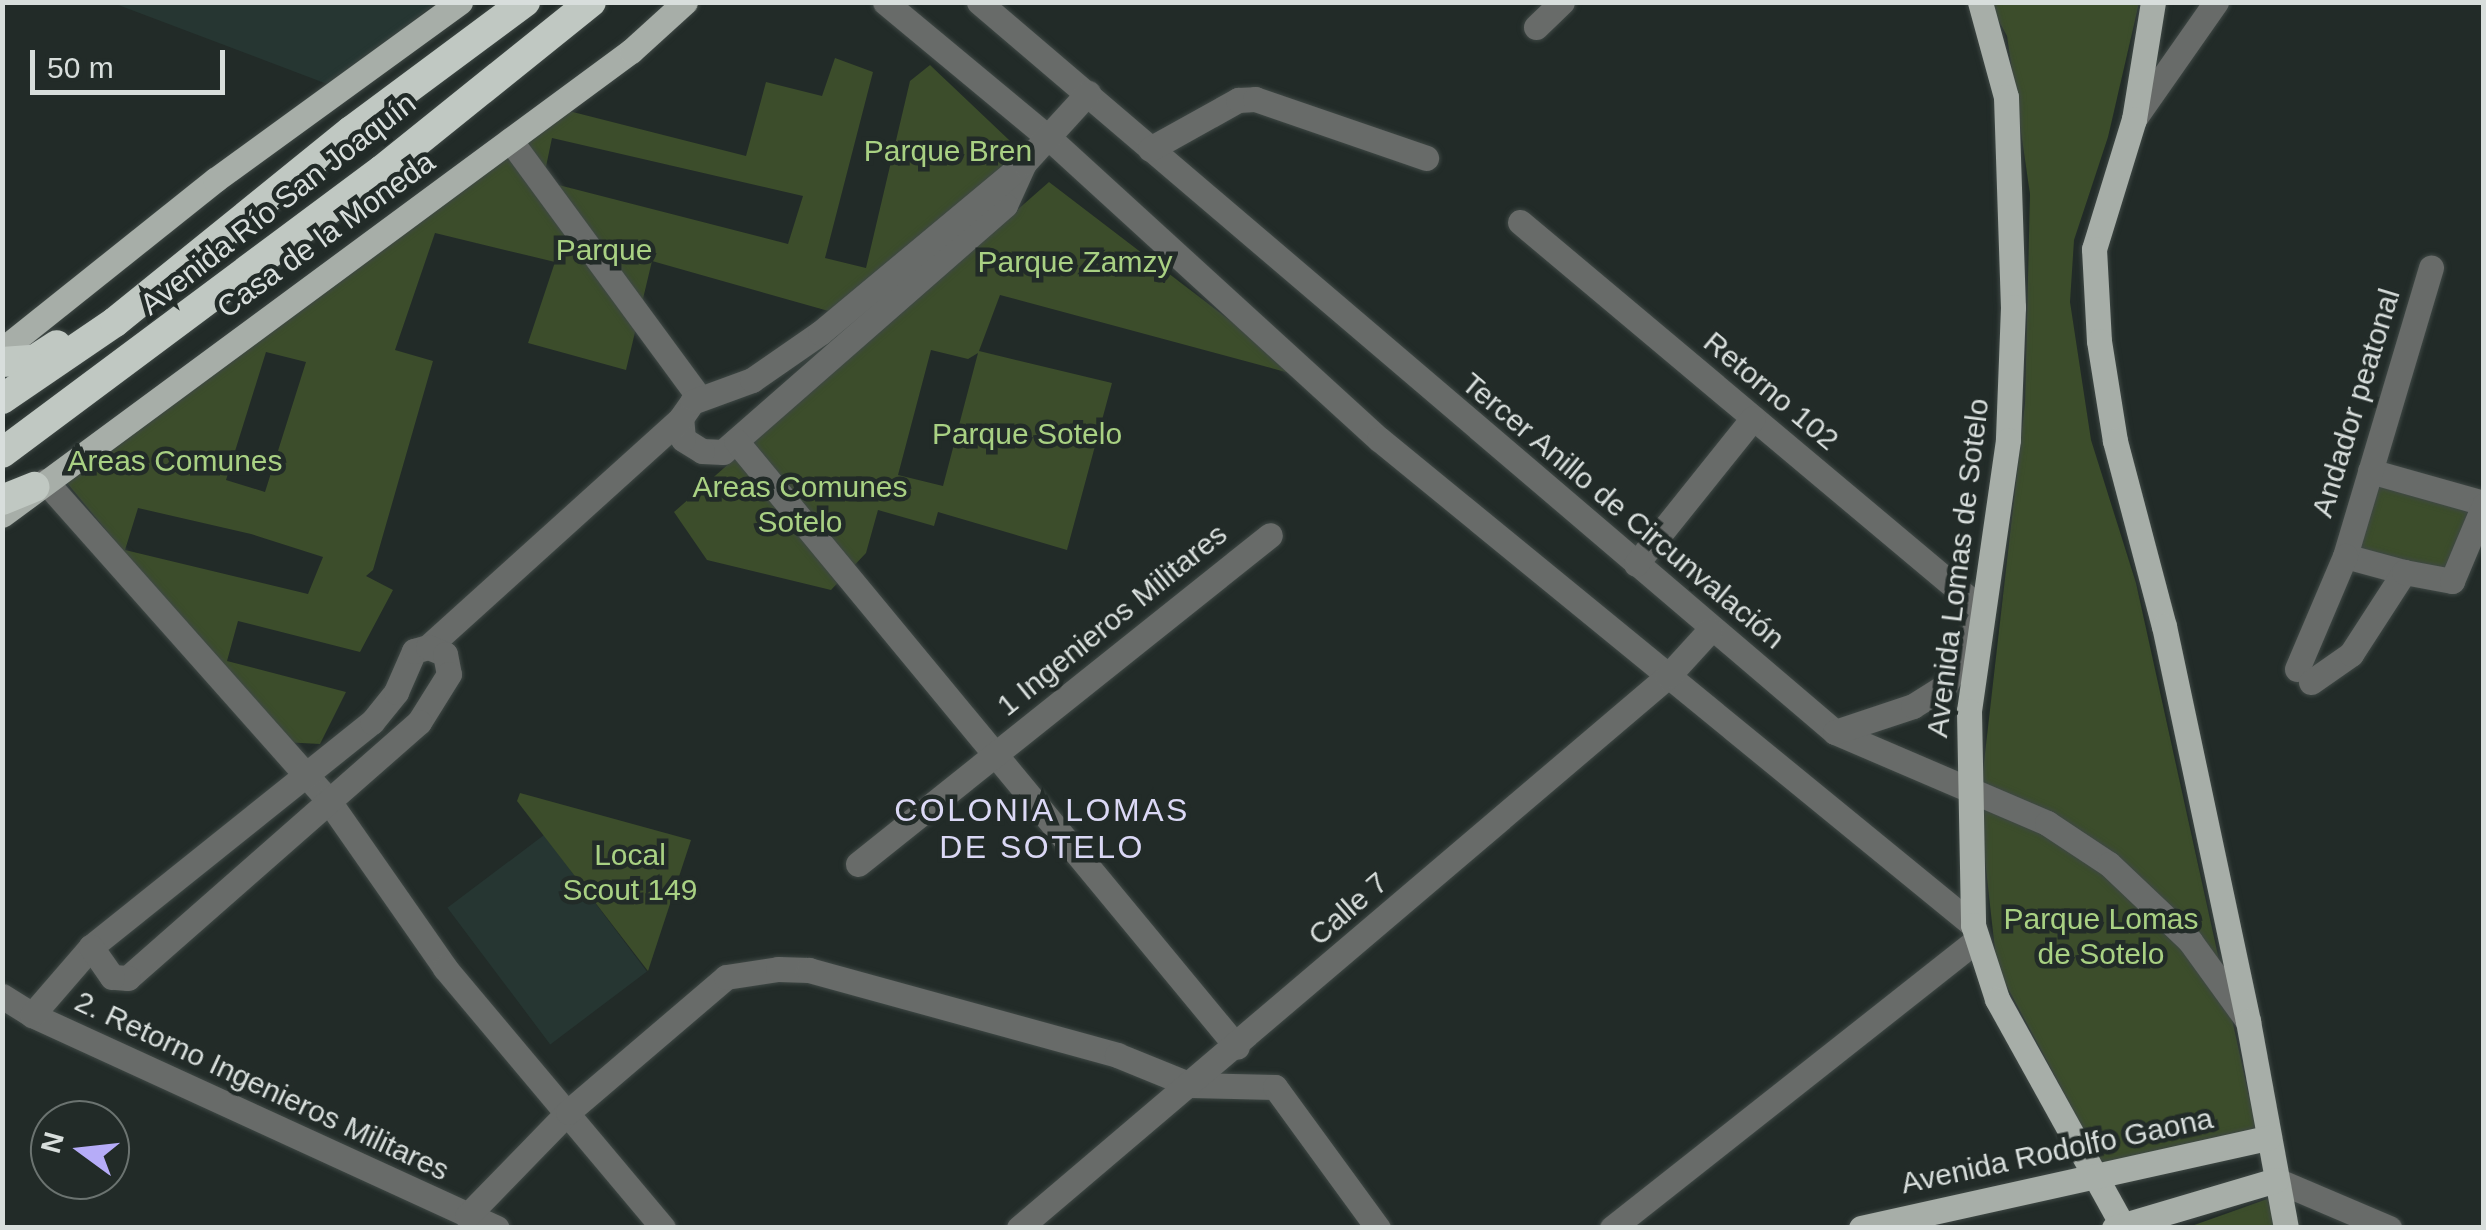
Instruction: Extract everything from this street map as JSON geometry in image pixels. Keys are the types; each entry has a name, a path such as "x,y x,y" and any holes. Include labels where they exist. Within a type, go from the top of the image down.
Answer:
{"highway":[{"name":"Avenida Río San Joaquín","path":"2,400 115,322 352,131 525,2"},
{"name":"Avenida Río San Joaquín","path":"2,454 382,170 591,2"},
{"path":"2,362 34,360 79,332 115,322"},
{"path":"2,500 40,484"}],"main road":[{"path":"2,350 215,180 460,2"},
{"name":"Casa de la Moneda","path":"2,515 510,140 685,2"},
{"name":"Avenida Lomas de Sotelo","path":"1980,2 2004,81 2014,207 2011,405 1981,614 1967,791 1974,933 1997,1000 2120,1227"},
{"path":"2153,2 2134,118 2094,249 2099,341 2115,441 2164,626 2248,1021 2286,1228"},
{"name":"Avenida Rodolfo Gaona","path":"1860,1228 2268,1138"},
{"path":"2120,1227 2276,1180"}],"street":[{"path":"884,2 1049,138 1379,439 1974,933 1612,1228"},
{"name":"Tercer Anillo de Circunvalación","path":"979,2 1834,732 2047,823 2150,898 2248,1021"},
{"path":"1536,27 1562,2"},
{"path":"2134,118 2216,2"},
{"path":"32,1016 91,947 372,722 396,692 414,651 428,646 681,418 699,396 752,380 820,333 1024,164 1088,93"},
{"path":"1150,149 1238,100 1255,99 1426,158"},
{"path":"510,140 699,396"},
{"path":"681,418 683,439 702,450 724,452 1005,205 1024,164"},
{"name":"Retorno 102","path":"1520,222 1981,614"},
{"name":"Andador peatonal","path":"2431,268 2344,556 2452,581 2484,504"},
{"path":"1636,564 1753,418"},
{"path":"736,441 1237,1048"},
{"path":"2370,471 2484,504"},
{"path":"40,484 328,800 445,968 663,1228"},
{"name":"1 Ingenieros Militares","path":"858,864 1270,535"},
{"path":"2344,556 2304,675 2351,654 2404,572"},
{"path":"1834,732 1913,706 1946,686 1981,614"},
{"name":"Calle 7","path":"1019,1228 1237,1048 1668,676 1710,630"},
{"path":"91,947 112,977 128,978 420,722 449,674 445,654 428,646"},
{"path":"467,1216 568,1112 726,977 809,970 1117,1055 1191,1085 1275,1088 1378,1228"},
{"name":"2. Retorno Ingenieros Militares","path":"2,996 32,1016 497,1228"},
{"path":"2276,1180 2389,1228"}],"shaded area":[{"path":"113,3 435,3 335,87"},
{"path":"544,835 647,972 550,1044 447,908"}],"green space":[{"name":"Parque Lomas de Sotelo","path":"1989,3 2139,3 2108,137 2074,240 2070,302 2091,440 2136,583 2258,1137 2107,1173 1997,968 1979,806 2025,403 2030,194 2007,36"},
{"path":"835,58 873,72 825,258 866,268 910,81 930,65 1026,156 832,312 652,261 626,370 528,343 555,262 435,233 395,350 433,361 373,570 366,576 393,590 360,652 238,621 227,661 346,692 320,744 282,742 62,477 561,109 746,156 766,82 822,96","holes":["552,138 803,196 788,244 543,181","266,352 306,362 265,492 226,480","138,508 251,534 323,557 308,594 125,550"]},
{"path":"1049,182 1304,377 1000,295 979,351 1112,383 1067,550 938,512 934,526 878,510 866,553 831,590 707,560 674,512","holes":["931,350 968,359 978,353 943,486 898,475"]},
{"path":"2378,477 2470,505 2448,575 2357,547"},
{"name":"Local Scout 149","path":"520,793 691,840 648,971 517,801"},
{"path":"2270,1198 2277,1228 2186,1228"}],"district":[{"name":"COLONIA LOMAS DE SOTELO","path":"1042,830"}],"park label":[{"name":"Parque Bren","path":"948,151"},
{"name":"Parque","path":"604,250"},
{"name":"Parque Zamzy","path":"1075,262"},
{"name":"Parque Sotelo","path":"1027,434"},
{"name":"Areas Comunes","path":"175,461"},
{"name":"Areas Comunes Sotelo","path":"800,504"}]}
